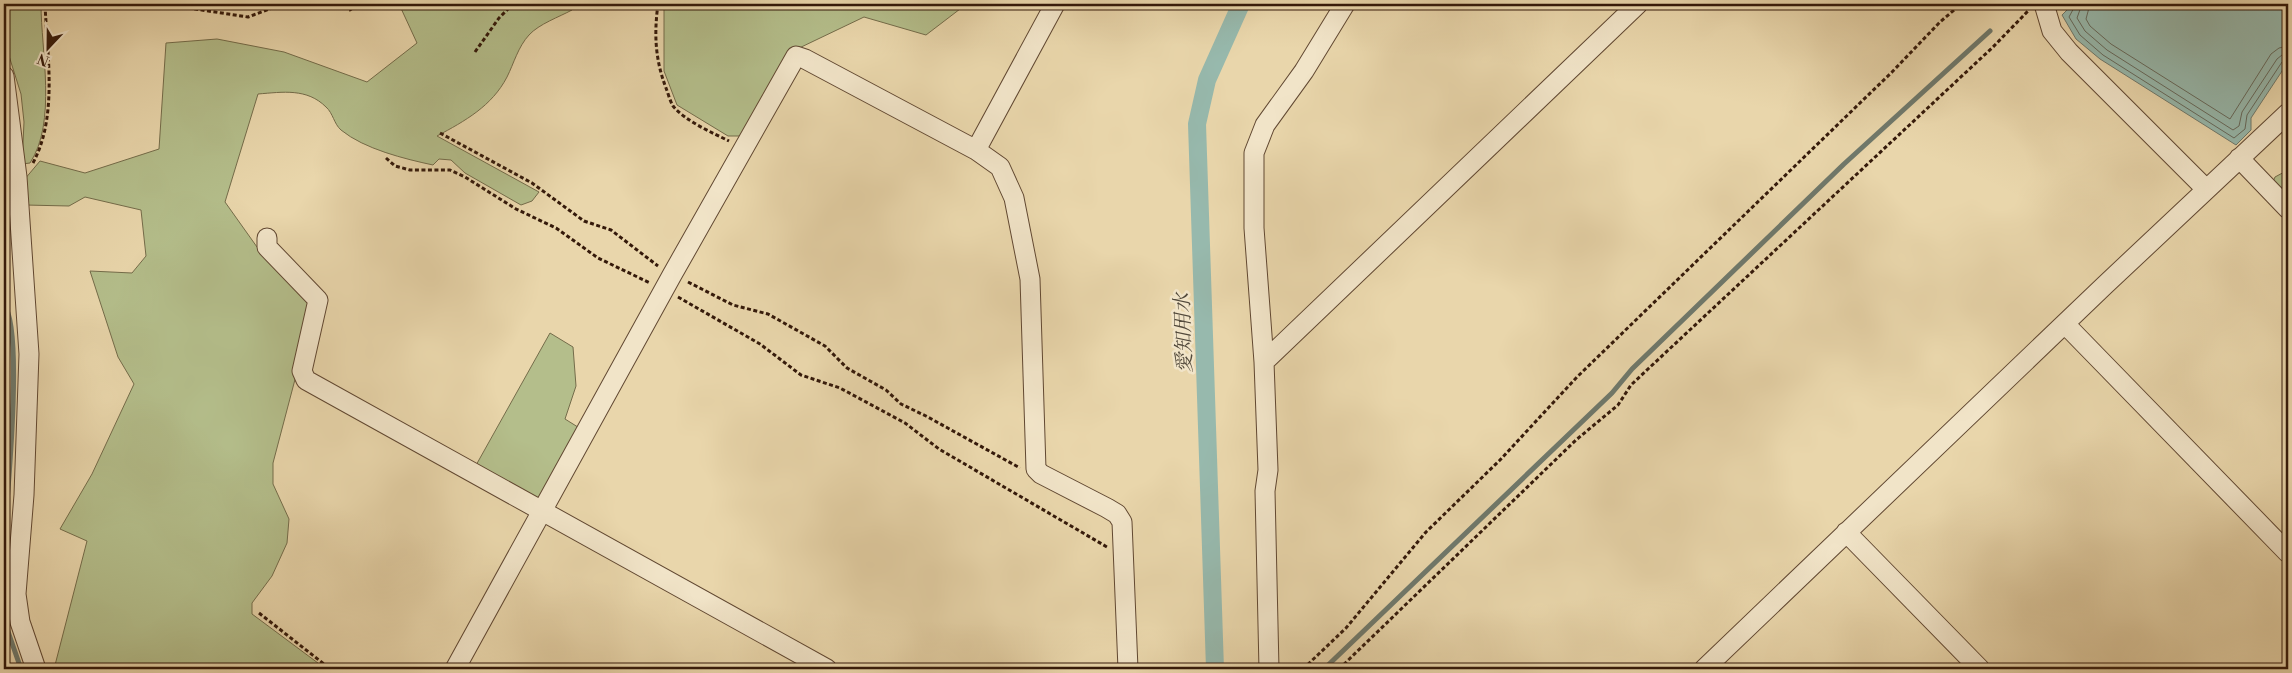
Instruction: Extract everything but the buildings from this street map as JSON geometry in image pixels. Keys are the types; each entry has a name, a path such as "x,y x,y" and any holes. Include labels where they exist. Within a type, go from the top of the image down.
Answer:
{"street":[{"path":"976,150 1055,4"},
{"path":"1269,669 1265,491 1268,470 1264,362 1254,228 1254,153 1265,125 1304,71 1345,4"},
{"path":"1264,362 1638,4"},
{"path":"2042,6 2052,31 2069,52 2206,189"},
{"path":"455,669 796,56 805,59 976,150 1000,167 1014,198 1030,279 1036,469 1041,474 1117,514 1122,522 1125,558 1128,669"},
{"path":"4,76 17,177 29,354 24,494 16,594 20,622 36,669"},
{"path":"1704,669 2064,324 2288,113"},
{"path":"2239,158 2288,209"},
{"path":"267,238 268,247 318,300 302,371 306,380 542,513 827,669"},
{"path":"2064,324 2288,553"},
{"path":"1846,532 1980,669"}],"path":[{"path":"17,177 32,164 41,148 45,126 48,87 45,4"},
{"path":"162,4 248,18 283,4"},
{"path":"347,4 351,11"},
{"path":"475,52 499,18 513,4"},
{"path":"658,4 656,54 658,68 673,106 694,122 743,149"},
{"path":"1303,669 1346,628 1426,532 1500,460 1577,376 1885,79 1940,22 1962,4"},
{"path":"1339,669 1576,440 1618,405 1631,384 1979,61 2042,6"},
{"path":"440,133 532,183 584,220 611,230 669,282 760,344 801,375 840,388 905,424 940,448 1125,558"},
{"path":"386,158 395,166 410,170 450,170 516,208 556,228 598,258 733,305 768,314 824,346 840,362 886,390 910,409 1018,467 1036,469"},
{"path":"259,613 324,664 336,669"},
{"path":"4,663 6,669"}],"green space":[{"path":"4,4 41,4 46,86 45,107 43,127 38,146 30,163 22,164 24,122 21,94 4,40"},
{"path":"399,4 577,4 572,10 533,31 519,50 507,77 494,96 477,112 437,136 539,192 532,201 521,205 465,173 451,160 439,159 433,165 398,156 361,143 341,130 328,109 311,97 294,93 258,94 225,202 257,247 304,290 313,311 273,463 273,484 289,519 287,543 272,576 252,603 252,614 326,669 277,669 270,665 258,669 54,669 87,541 60,529 92,474 134,384 118,357 90,271 132,273 146,256 141,210 85,197 69,206 25,205 24,180 40,161 85,173 159,149 166,43 217,39 284,52 367,82 417,43"},
{"path":"664,4 963,4 960,9 926,35 864,17 795,50 741,136 728,136 677,105 664,71"},
{"path":"2288,170 2288,200 2272,184 2275,177"},
{"path":"550,333 573,347 576,386 565,419 581,429 539,498 528,498 475,467"}],"water":[{"path":"2073,4 2288,4 2288,62 2251,118 2251,130 2236,145 2100,59 2076,39 2062,15"}],"waterway":[{"name":"愛知用水","path":"1215,669 1197,124 1207,80 1241,4"},
{"path":"1324,669 1612,393 1632,369 1844,164 1990,31"},
{"path":"4,305 10,320 14,379 11,454 4,538"},
{"path":"4,620 21,669"}]}
